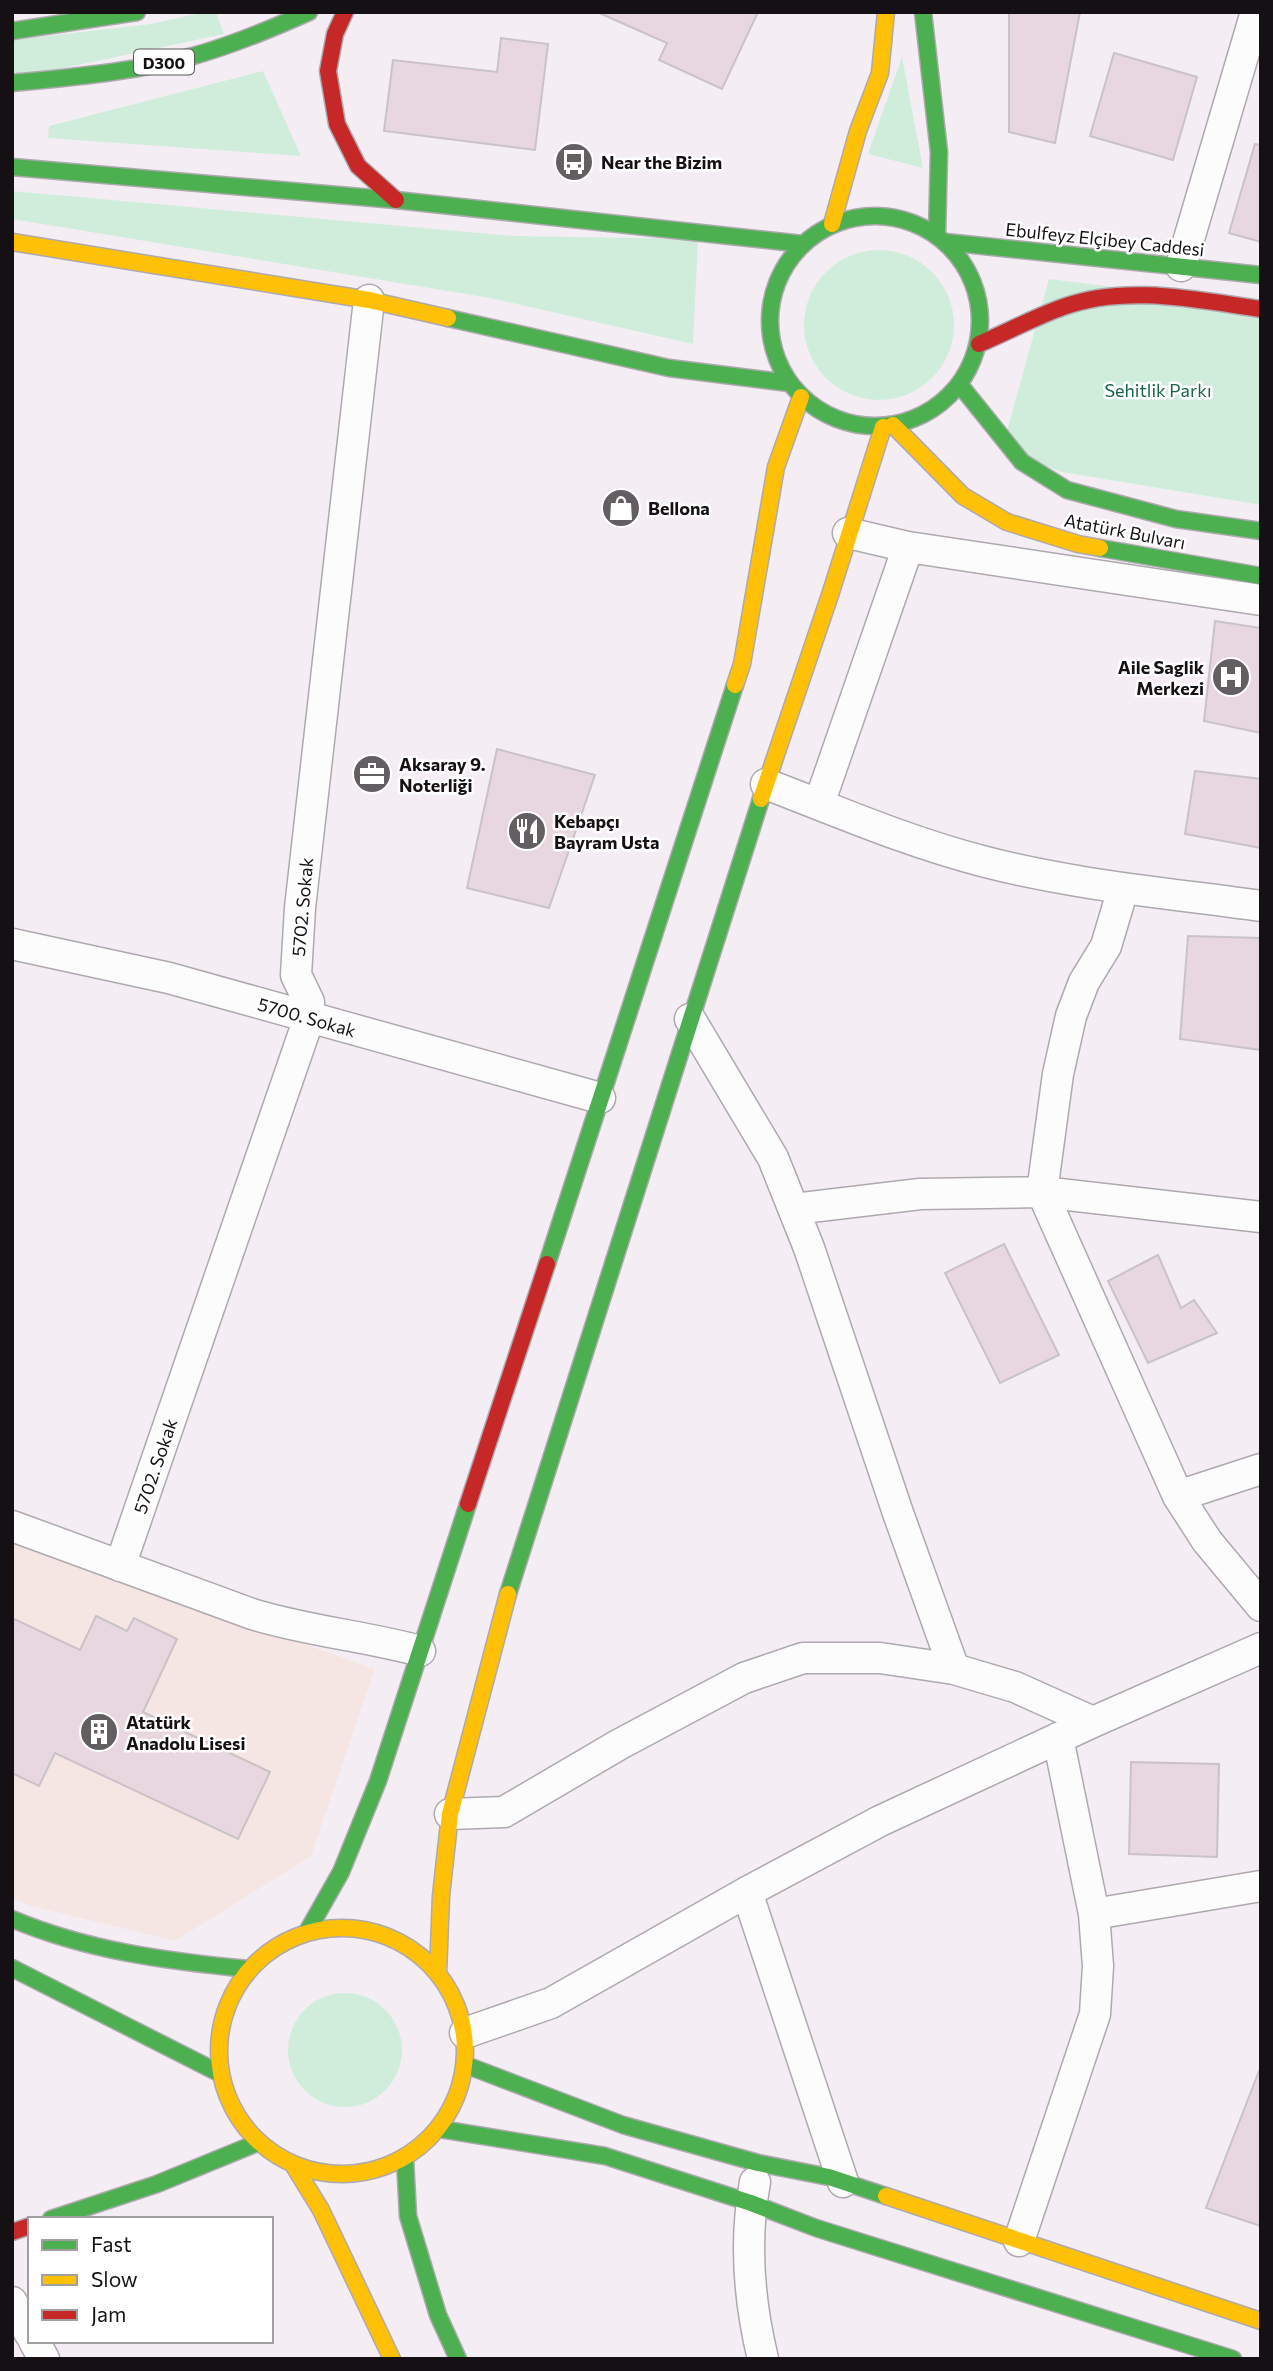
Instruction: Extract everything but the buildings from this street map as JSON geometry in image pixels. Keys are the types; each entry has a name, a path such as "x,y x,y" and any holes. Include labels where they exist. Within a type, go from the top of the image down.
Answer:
{"main road":[{"path":"12,31 95,16 137,12"},
{"name":"D300","path":"12,83 106,73 193,56 267,31 309,12"},
{"path":"345,12 335,34 328,71 337,124 358,166 396,200"},
{"path":"832,225 858,131 880,73 886,12"},
{"path":"923,12 939,152 941,239"},
{"path":"12,167 396,200 803,244"},
{"path":"886,216 912,222 941,239 966,268 979,300 979,344 960,385 945,401 926,414 888,426 861,426 839,421 819,411 801,397 778,364 771,343 771,300 788,260 803,244 832,225 858,217 886,216"},
{"name":"Ebulfeyz Elçibey Caddesi","path":"941,239 1261,275"},
{"path":"12,242 369,300 669,368 789,383"},
{"path":"979,344 1065,306 1110,297 1165,295 1261,309"},
{"name":"Atatürk Bulvarı","path":"960,385 1022,462 1067,490 1176,519 1261,531"},
{"path":"307,1932 341,1872 373,1794 742,664 776,467 801,397"},
{"path":"438,1973 441,1896 450,1814 508,1593 766,784 831,592 848,533 888,426"},
{"name":"Atatürk Bulvarı","path":"888,426 963,496 1007,522 1078,544 1261,576"},
{"path":"12,1919 107,1952 248,1969"},
{"path":"353,1927 391,1938 438,1973 454,1998 465,2034 466,2065 450,2112 440,2129 421,2148 383,2169 340,2175 294,2166 257,2143 233,2111 219,2073 218,2035 228,2001 248,1969 270,1949 307,1932 353,1927"},
{"path":"12,1968 219,2073"},
{"path":"466,2065 623,2125 758,2163 844,2182 1261,2321"},
{"path":"440,2129 605,2156 751,2203 816,2228 1233,2359"},
{"path":"57,2217 157,2184 257,2143"},
{"path":"405,2159 408,2216 438,2315 458,2359"},
{"path":"294,2166 321,2210 392,2359"}],"street":[{"path":"1181,267 1256,12"},
{"name":"5702. Sokak","path":"120,1566 309,1018 309,1002 296,975 300,908 369,300"},
{"path":"848,533 908,547 1261,600"},
{"path":"819,804 908,547"},
{"path":"766,784 901,835 982,861 1124,889 1261,906"},
{"path":"1124,889 1106,946 1084,982 1070,1016 1058,1074 1042,1192 1178,1496 1207,1541 1261,1606"},
{"name":"5700. Sokak","path":"14,952 169,978 600,1098"},
{"path":"690,1018 774,1158 954,1669"},
{"path":"794,1209 920,1194 1042,1192 1261,1217"},
{"path":"1178,1496 1261,1469"},
{"path":"12,1526 279,1623 365,1637 421,1650"},
{"path":"465,2034 551,2003 747,1892 880,1821 1261,1648"},
{"path":"450,1814 505,1812 620,1744 744,1678 803,1658 880,1658 954,1669 1015,1687 1093,1722"},
{"path":"1019,2241 1095,2014 1098,1966 1094,1914 1058,1738"},
{"path":"1094,1914 1261,1886"},
{"path":"747,1892 844,2182"},
{"path":"12,1993 40,1982"},
{"path":"758,2163 751,2203 748,2272 763,2359"},
{"path":"12,2302 28,2330"},
{"path":"35,2343 44,2359"}],"shaded area":[{"path":"12,1541 375,1669 311,1856 175,1941 31,1906 12,1898"}],"green space":[{"path":"216,12 224,34 12,79 12,40 151,24"},
{"path":"902,57 923,168 868,154"},
{"path":"263,71 301,156 48,138 49,126"},
{"path":"12,191 513,236 698,239 693,344 490,298 12,219"},
{"path":"879,250 908,256 932,272 948,296 954,325 948,354 932,378 908,394 879,400 850,394 826,378 810,354 804,325 810,296 826,272 850,256"},
{"name":"Sehitlik Parkı","path":"1049,279 1261,305 1261,505 1062,472 1002,449"},
{"path":"345,1993 367,1997 386,2009 398,2028 402,2050 398,2072 386,2091 367,2103 345,2107 323,2103 304,2091 292,2072 288,2050 292,2028 304,2009 323,1997"}],"traffic: fast":[{"path":"12,31 137,12"},
{"path":"12,83 171,62 237,42 309,12"},
{"path":"923,12 939,152 937,235"},
{"path":"12,167 396,200 803,244"},
{"path":"875,216 896,218 915,224 934,233 950,246 963,262 972,281 978,300 980,321 978,342 972,361 963,380 950,396 934,409 915,418 896,424 875,426 854,424 835,418 816,409 800,396 787,380 778,361 772,342 770,321 772,300 778,281 787,262 800,246 816,233 835,224 854,218 875,216"},
{"path":"945,242 1261,275"},
{"path":"448,318 669,368 789,383"},
{"path":"960,385 1022,462 1067,490 1176,519 1261,531"},
{"path":"1100,548 1261,576"},
{"path":"547,1264 735,685"},
{"path":"508,1594 761,799"},
{"path":"307,1932 341,1872 378,1781 468,1504"},
{"path":"12,1919 99,1947 158,1958 248,1969"},
{"path":"12,1968 219,2073"},
{"path":"466,2065 623,2125 758,2163 829,2177 886,2196"},
{"path":"440,2129 605,2156 751,2203 816,2228 1233,2359"},
{"path":"57,2217 157,2184 257,2143"},
{"path":"405,2159 408,2216 438,2315 458,2359"}],"traffic: slow":[{"path":"832,224 858,131 880,73 886,12"},
{"path":"12,242 369,300 448,318"},
{"path":"735,685 742,664 776,467 801,397"},
{"path":"893,425 963,496 1007,522 1100,548"},
{"path":"761,799 883,427"},
{"path":"438,1973 441,1896 450,1814 508,1594"},
{"path":"354,1928 378,1933 400,1942 429,1964 445,1982 456,2004 463,2027 465,2051 463,2075 456,2098 445,2120 429,2138 411,2154 378,2169 354,2174 330,2174 306,2169 273,2154 239,2120 221,2075 219,2039 224,2015 239,1982 273,1948 318,1930 354,1928"},
{"path":"294,2166 321,2210 392,2359"},
{"path":"886,2196 1261,2321"}],"traffic: jam":[{"path":"345,12 335,34 328,71 337,124 358,166 396,200"},
{"path":"979,344 1063,307 1112,296 1187,298 1261,309"},
{"path":"468,1504 547,1264"},
{"path":"12,2232 28,2227"}],"place":[{"name":"Near the Bizim","path":"574,162"},
{"name":"Bellona","path":"621,508"},
{"name":"Aile Saglik Merkezi","path":"1231,677"},
{"name":"Aksaray 9. Noterliği","path":"372,774"},
{"name":"Kebapçı Bayram Usta","path":"527,831"},
{"name":"Atatürk Anadolu Lisesi","path":"99,1732"}]}
